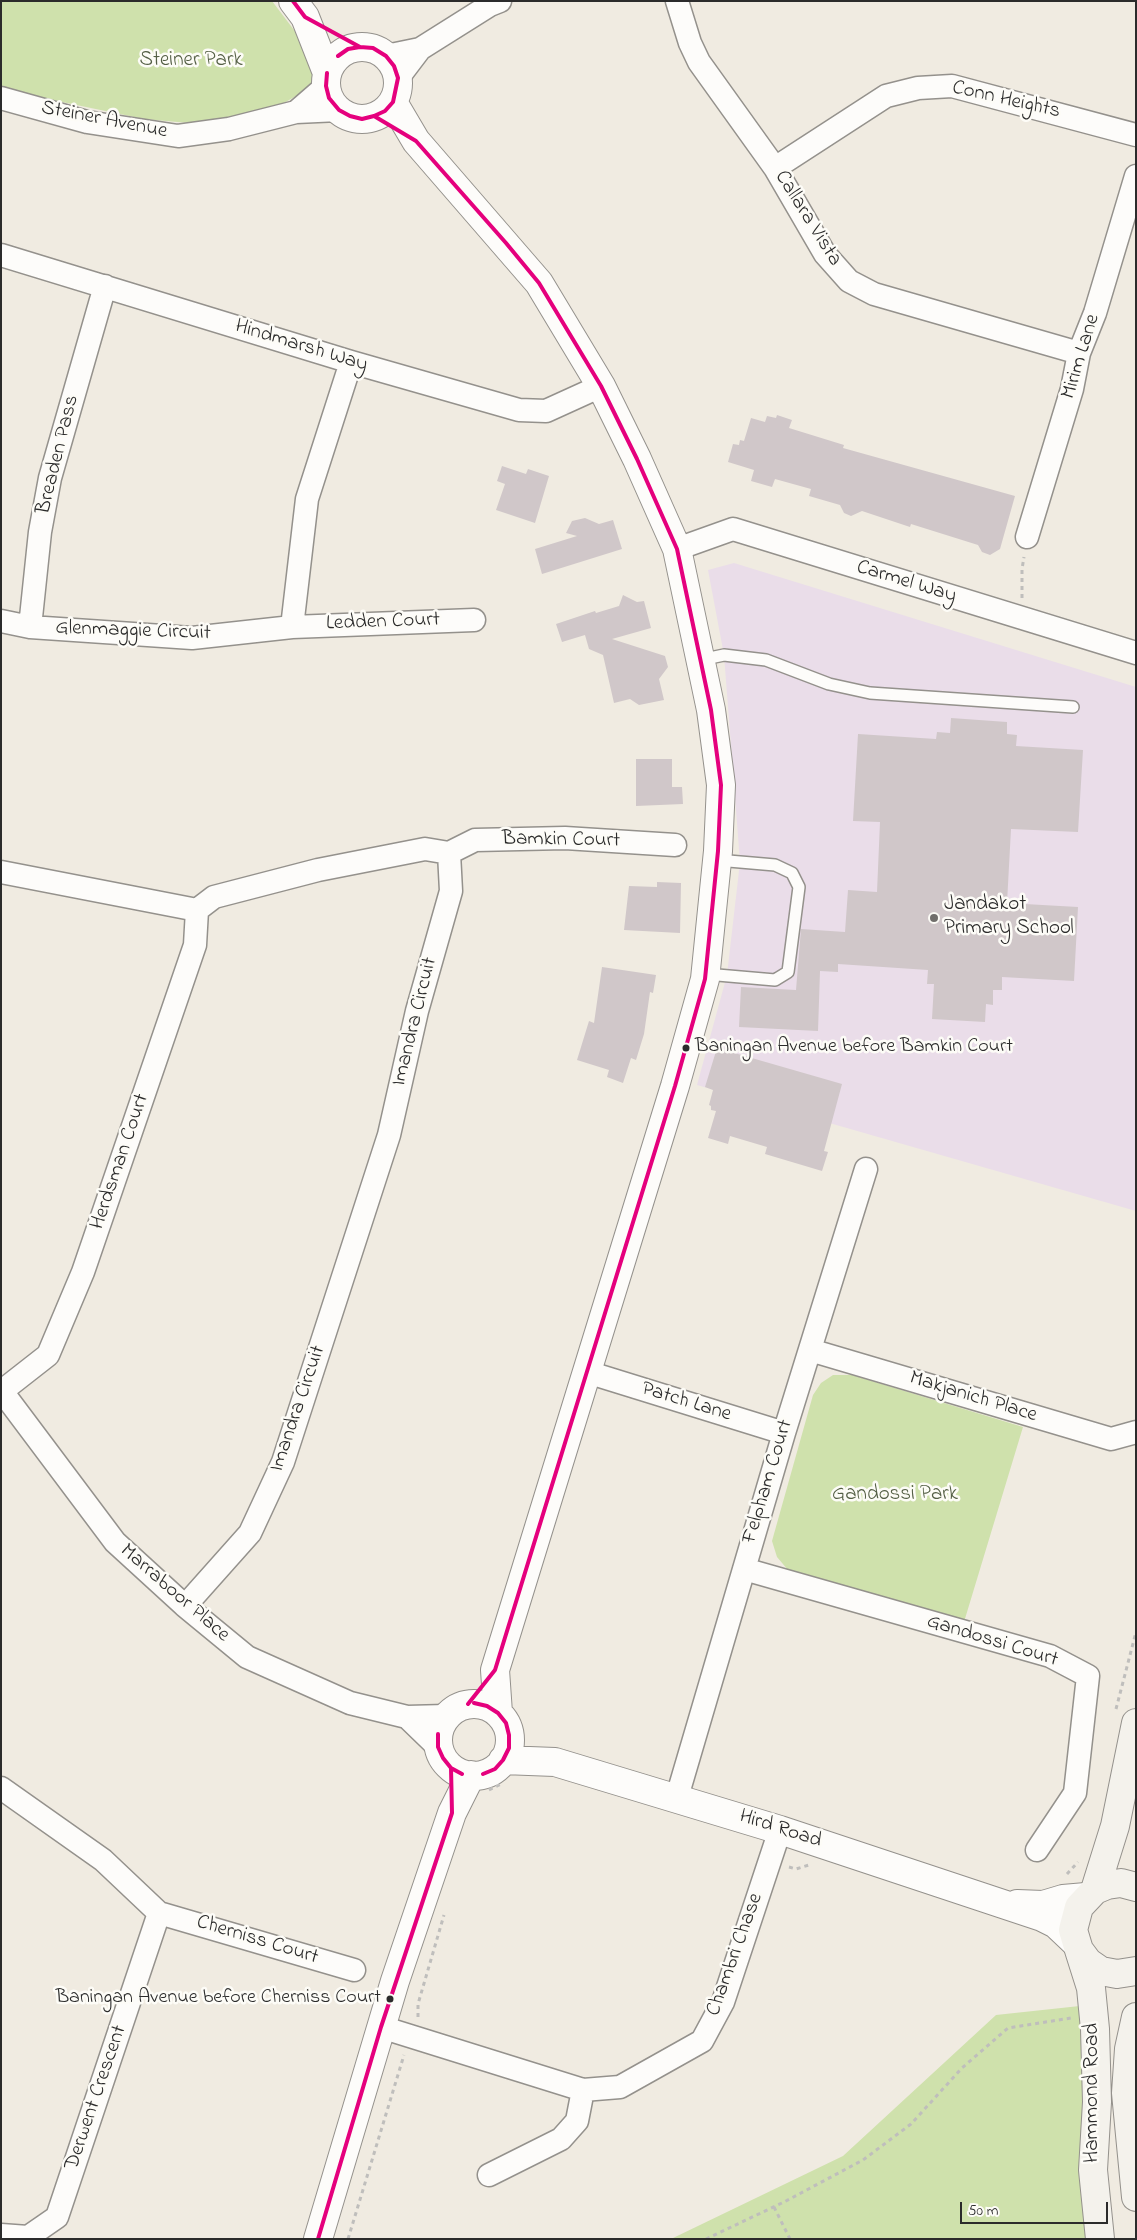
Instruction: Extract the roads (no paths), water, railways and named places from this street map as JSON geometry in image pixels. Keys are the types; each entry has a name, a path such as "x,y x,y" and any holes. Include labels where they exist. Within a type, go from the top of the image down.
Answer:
{"main road":[{"path":"1090,1893 1115,1826 1136,1723"},
{"path":"1090,1893 1107,1885 1121,1883 1136,1887"},
{"name":"Hammond Road","path":"1090,1893 1079,1907 1074,1918 1077,1946 1091,1988 1094,2015 1096,2102 1093,2170 1100,2239"},
{"path":"1077,1946 1088,1962 1102,1971 1117,1974 1136,1971"},
{"name":"Hammond Road","path":"1136,2017 1129,2048 1126,2092 1136,2197"}],"street":[{"path":"299,9 327,80 330,98 339,110 350,116 362,119 420,49 490,5 500,1"},
{"name":"Callara Vista","path":"677,1 690,43 699,62 775,168 825,254 849,282 874,294 1078,353"},
{"path":"299,9 360,47"},
{"path":"327,80 338,56 348,49 360,47 373,48 388,88 416,141 539,283 601,386 638,459 677,549 711,710 721,785 706,974 674,1090 495,1670 505,1747 495,1769 483,1774 462,1770"},
{"name":"Steiner Avenue","path":"296,112 327,80"},
{"name":"Conn Heights","path":"775,168 886,96 918,88 960,87 1136,135"},
{"name":"Steiner Avenue","path":"1,98 87,122 178,136 229,129 296,112 339,110"},
{"name":"Mirim Lane","path":"1027,537 1072,389 1078,353 1095,313 1136,176"},
{"name":"Hindmarsh Way","path":"1,255 351,362 519,410 546,411 601,386"},
{"name":"Breaden Pass","path":"30,627 40,532 50,478 105,286"},
{"path":"292,627 307,499 351,362"},
{"name":"Carmel Way","path":"677,549 733,529 1136,653"},
{"name":"Ledden Court","path":"292,627 474,620"},
{"name":"Glenmaggie Circuit","path":"1,621 30,627 192,638 292,627"},
{"name":"Bamkin Court","path":"450,853 475,840 565,838 675,846"},
{"path":"1,872 197,910 214,897 318,870 425,849 450,853"},
{"name":"Imandra Circuit","path":"186,1606 250,1533 283,1462 389,1135 417,1011 451,891 450,853"},
{"name":"Herdsman Court","path":"2,1390 48,1355 83,1272 195,946 197,910"},
{"name":"Felpham Court","path":"676,1797 784,1433 866,1169"},
{"name":"Makjanich Place","path":"810,1350 1111,1439 1136,1432"},
{"name":"Patch Lane","path":"588,1372 784,1433"},
{"name":"Marraboor Place","path":"2,1390 115,1542 186,1606 247,1657 350,1703 408,1718 457,1710"},
{"name":"Gandossi Court","path":"744,1569 1050,1656 1088,1676 1075,1793 1036,1850"},
{"path":"318,2239 381,2026 452,1813 462,1770 440,1727 495,1670"},
{"name":"Hird Road","path":"457,1710 487,1706 505,1747 676,1797 1003,1904 1056,1924 1077,1946"},
{"name":"Marraboor Place","path":"408,1718 462,1770"},
{"path":"1,1788 103,1860 159,1912"},
{"name":"Chambri Chase","path":"381,2026 584,2090 620,2086 702,2041 723,2002 780,1830"},
{"name":"Hird Road","path":"1003,1904 1043,1905 1064,1898 1090,1893"},
{"name":"Cherniss Court","path":"159,1912 354,1970"},
{"name":"Derwent Crescent","path":"1,2235 28,2238 57,2217 159,1912"},
{"path":"489,2175 561,2139 577,2121 584,2090"}],"lane":[{"path":"700,660 724,655 766,660 829,684 870,693 1073,707"},
{"path":"706,974 775,980 788,972 799,887 792,873 775,865 716,860"}],"place":[{"name":"Jandakot Primary School","path":"934,918"},
{"name":"Baningan Avenue before Bamkin Court","path":"686,1048"},
{"name":"Baningan Avenue before Cherniss Court","path":"390,1999"}],"park label":[{"name":"Steiner Park","path":"191,62"},
{"name":"Gandossi Park","path":"895,1496"}]}
